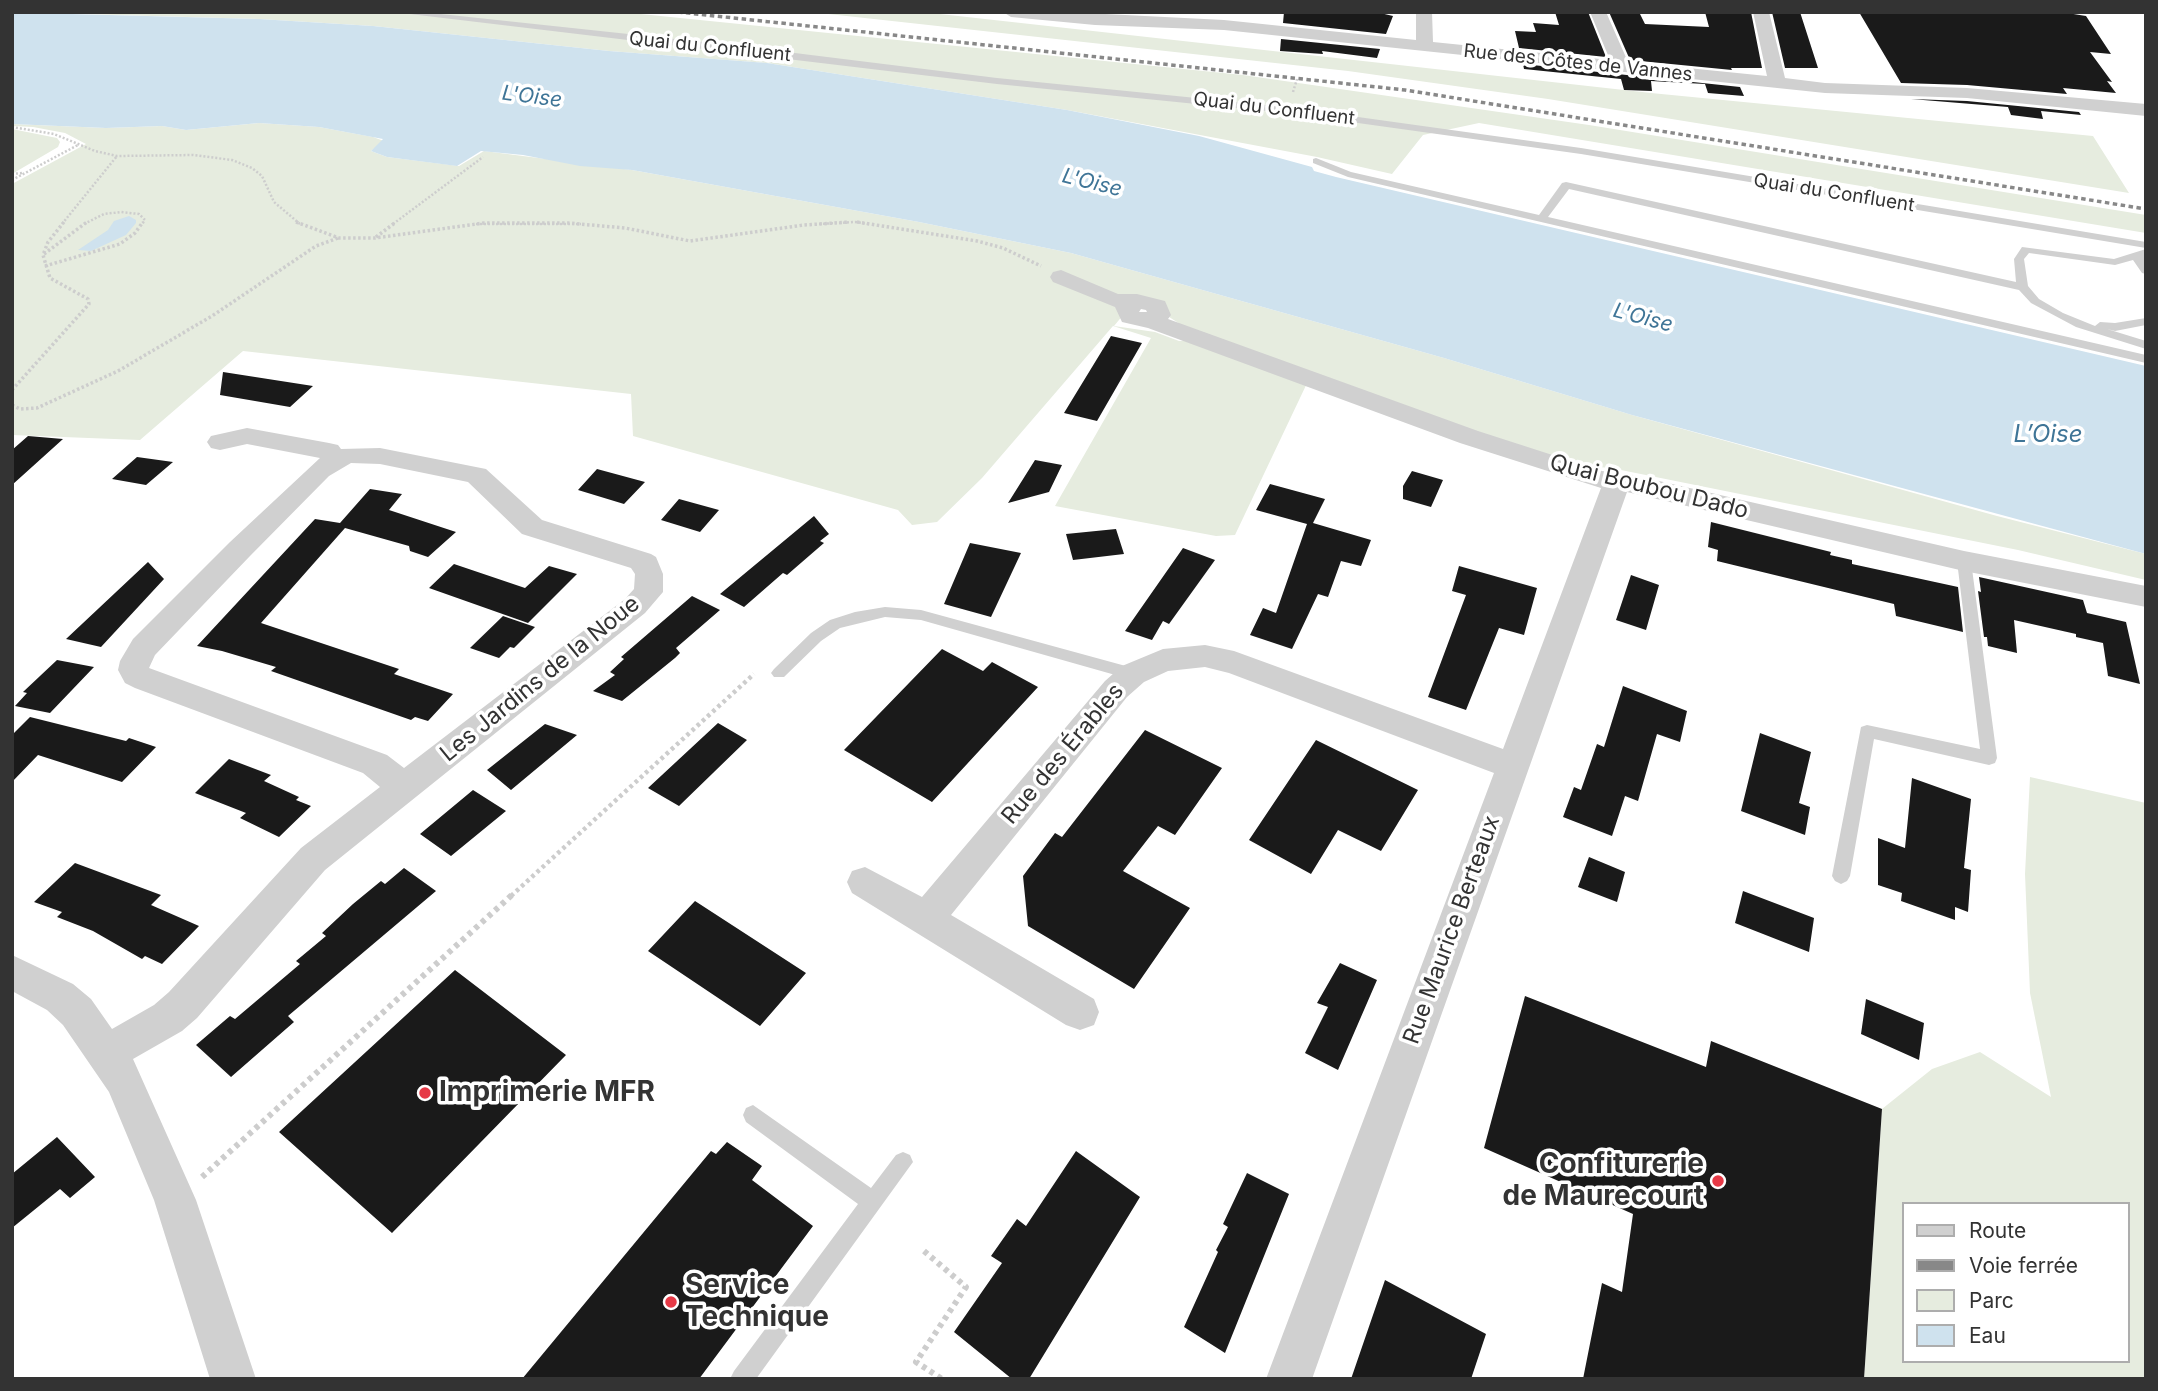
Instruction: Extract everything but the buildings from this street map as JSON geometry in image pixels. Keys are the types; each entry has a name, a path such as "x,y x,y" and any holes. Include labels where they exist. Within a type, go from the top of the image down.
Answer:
{"street":[{"name":"Rue des Côtes de Vannes","path":"1011,12 1095,20 1325,30 1425,48 1825,88 1967,93 2146,110"},
{"path":"1424,12 1425,48"},
{"path":"1598,12 1621,66"},
{"path":"1761,12 1777,83"},
{"name":"Quai Boubou Dado","path":"1061,277 1124,305 1134,319 1159,320 1469,437 1599,479 1964,561 2146,597"},
{"path":"220,442 247,436 329,452 335,460"},
{"name":"Les Jardins de la Noue","path":"106,1053 153,1027 183,1006 313,859 635,606 648,592 649,574 646,564 532,527 484,480 469,472 368,454 349,455 320,470 267,522 144,647 133,670 136,675 146,680 375,764 404,787"},
{"name":"Rue Maurice Berteaux","path":"1289,1379 1616,481"},
{"name":"Rue des Érables","path":"926,919 1116,689 1133,674 1176,657 1205,656 1220,659 1512,766"},
{"path":"865,882 1080,1012"},
{"path":"12,972 25,976 66,1002 83,1018 124,1079 174,1200 233,1379"}],"lane":[{"name":"Quai du Confluent","path":"397,12 722,47 997,82 1313,113 1581,151 2146,245"},
{"path":"1315,161 1348,174 2146,359"},
{"path":"1542,219 1566,185 2023,287"},
{"path":"2142,253 2115,262 2026,249 2019,259 2019,273 2023,287 2035,301 2054,312 2080,326 2146,345"},
{"path":"2142,253 2139,263 2146,271"},
{"path":"2054,312 2115,327 2146,321"},
{"path":"1841,876 1867,731 1989,758 1964,561"},
{"path":"779,673 816,637 835,624 855,617 885,612 921,615 1133,674"},
{"path":"753,1115 873,1202"},
{"path":"742,1379 903,1162"}],"path":[{"path":"12,127 54,134 79,145 117,156 192,155 232,160 252,167 262,176 274,202 297,223 339,238"},
{"path":"12,180 79,145"},
{"path":"12,390 89,304 88,299 50,278 43,254 48,242 117,156"},
{"path":"375,238 483,157"},
{"path":"12,174 23,173"},
{"path":"43,254 84,224 104,214 139,214 145,220 135,233 120,244 45,266"},
{"path":"12,405 20,409 37,408 118,371 212,316 316,246 339,238 375,238 484,223 568,223 625,228 690,241 804,225 855,222 927,231 992,245 1061,277"},
{"path":"174,1200 762,667"},
{"path":"924,1251 966,1287 916,1362 942,1379"}],"green space":[{"path":"12,12 621,12 1243,75 1589,125 2146,215 2146,233 1479,123 1423,135 1392,174 1317,157 1067,110 767,63 609,51 373,26 259,19"},
{"path":"810,12 922,12 1651,93 2093,136 2129,193 1548,99 1348,71"},
{"path":"259,123 319,127 373,137 384,141 371,151 387,157 459,166 484,151 632,170 919,222 1071,253 1444,358 1632,415 1997,516 2146,554 2146,580 2018,550 1611,468 1571,465 1180,324 1138,297 1114,326 1155,332 1179,341 1204,339 1309,379 1235,535 1216,536 1055,506 1151,338 1113,326 982,478 937,522 912,525 898,510 633,436 631,394 243,351 140,440 12,435 12,184 86,144 65,133 12,124 106,128 162,126 186,130"},
{"path":"12,129 57,138 60,142 58,147 12,174"},
{"path":"2030,777 2146,803 2146,1379 1864,1379 1882,1109 1932,1069 1980,1052 2051,1097 2030,993 2025,874"}],"water":[{"name":"L’Oise","path":"12,14 259,19 373,26 609,51 767,63 1067,110 1199,136 1312,167 1314,171 1336,177 2146,366 2146,554 1632,415 1444,358 1071,253 919,222 632,170 580,166 523,155 481,151 457,166 387,157 371,151 383,139 319,127 259,123 186,130 162,126 106,128 12,124"},
{"path":"129,216 136,220 136,223 126,235 91,251 78,250 108,230 114,221"}],"railway":[{"path":"678,12 1405,90 2146,209"}],"place":[{"name":"Imprimerie MFR","path":"425,1093"},
{"name":"Confiturerie de Maurecourt","path":"1718,1181"},
{"name":"Service Technique","path":"671,1302"}],"water label":[{"name":"L'Oise","path":"532,97"},
{"name":"L'Oise","path":"1092,183"},
{"name":"L'Oise","path":"1643,318"}]}
